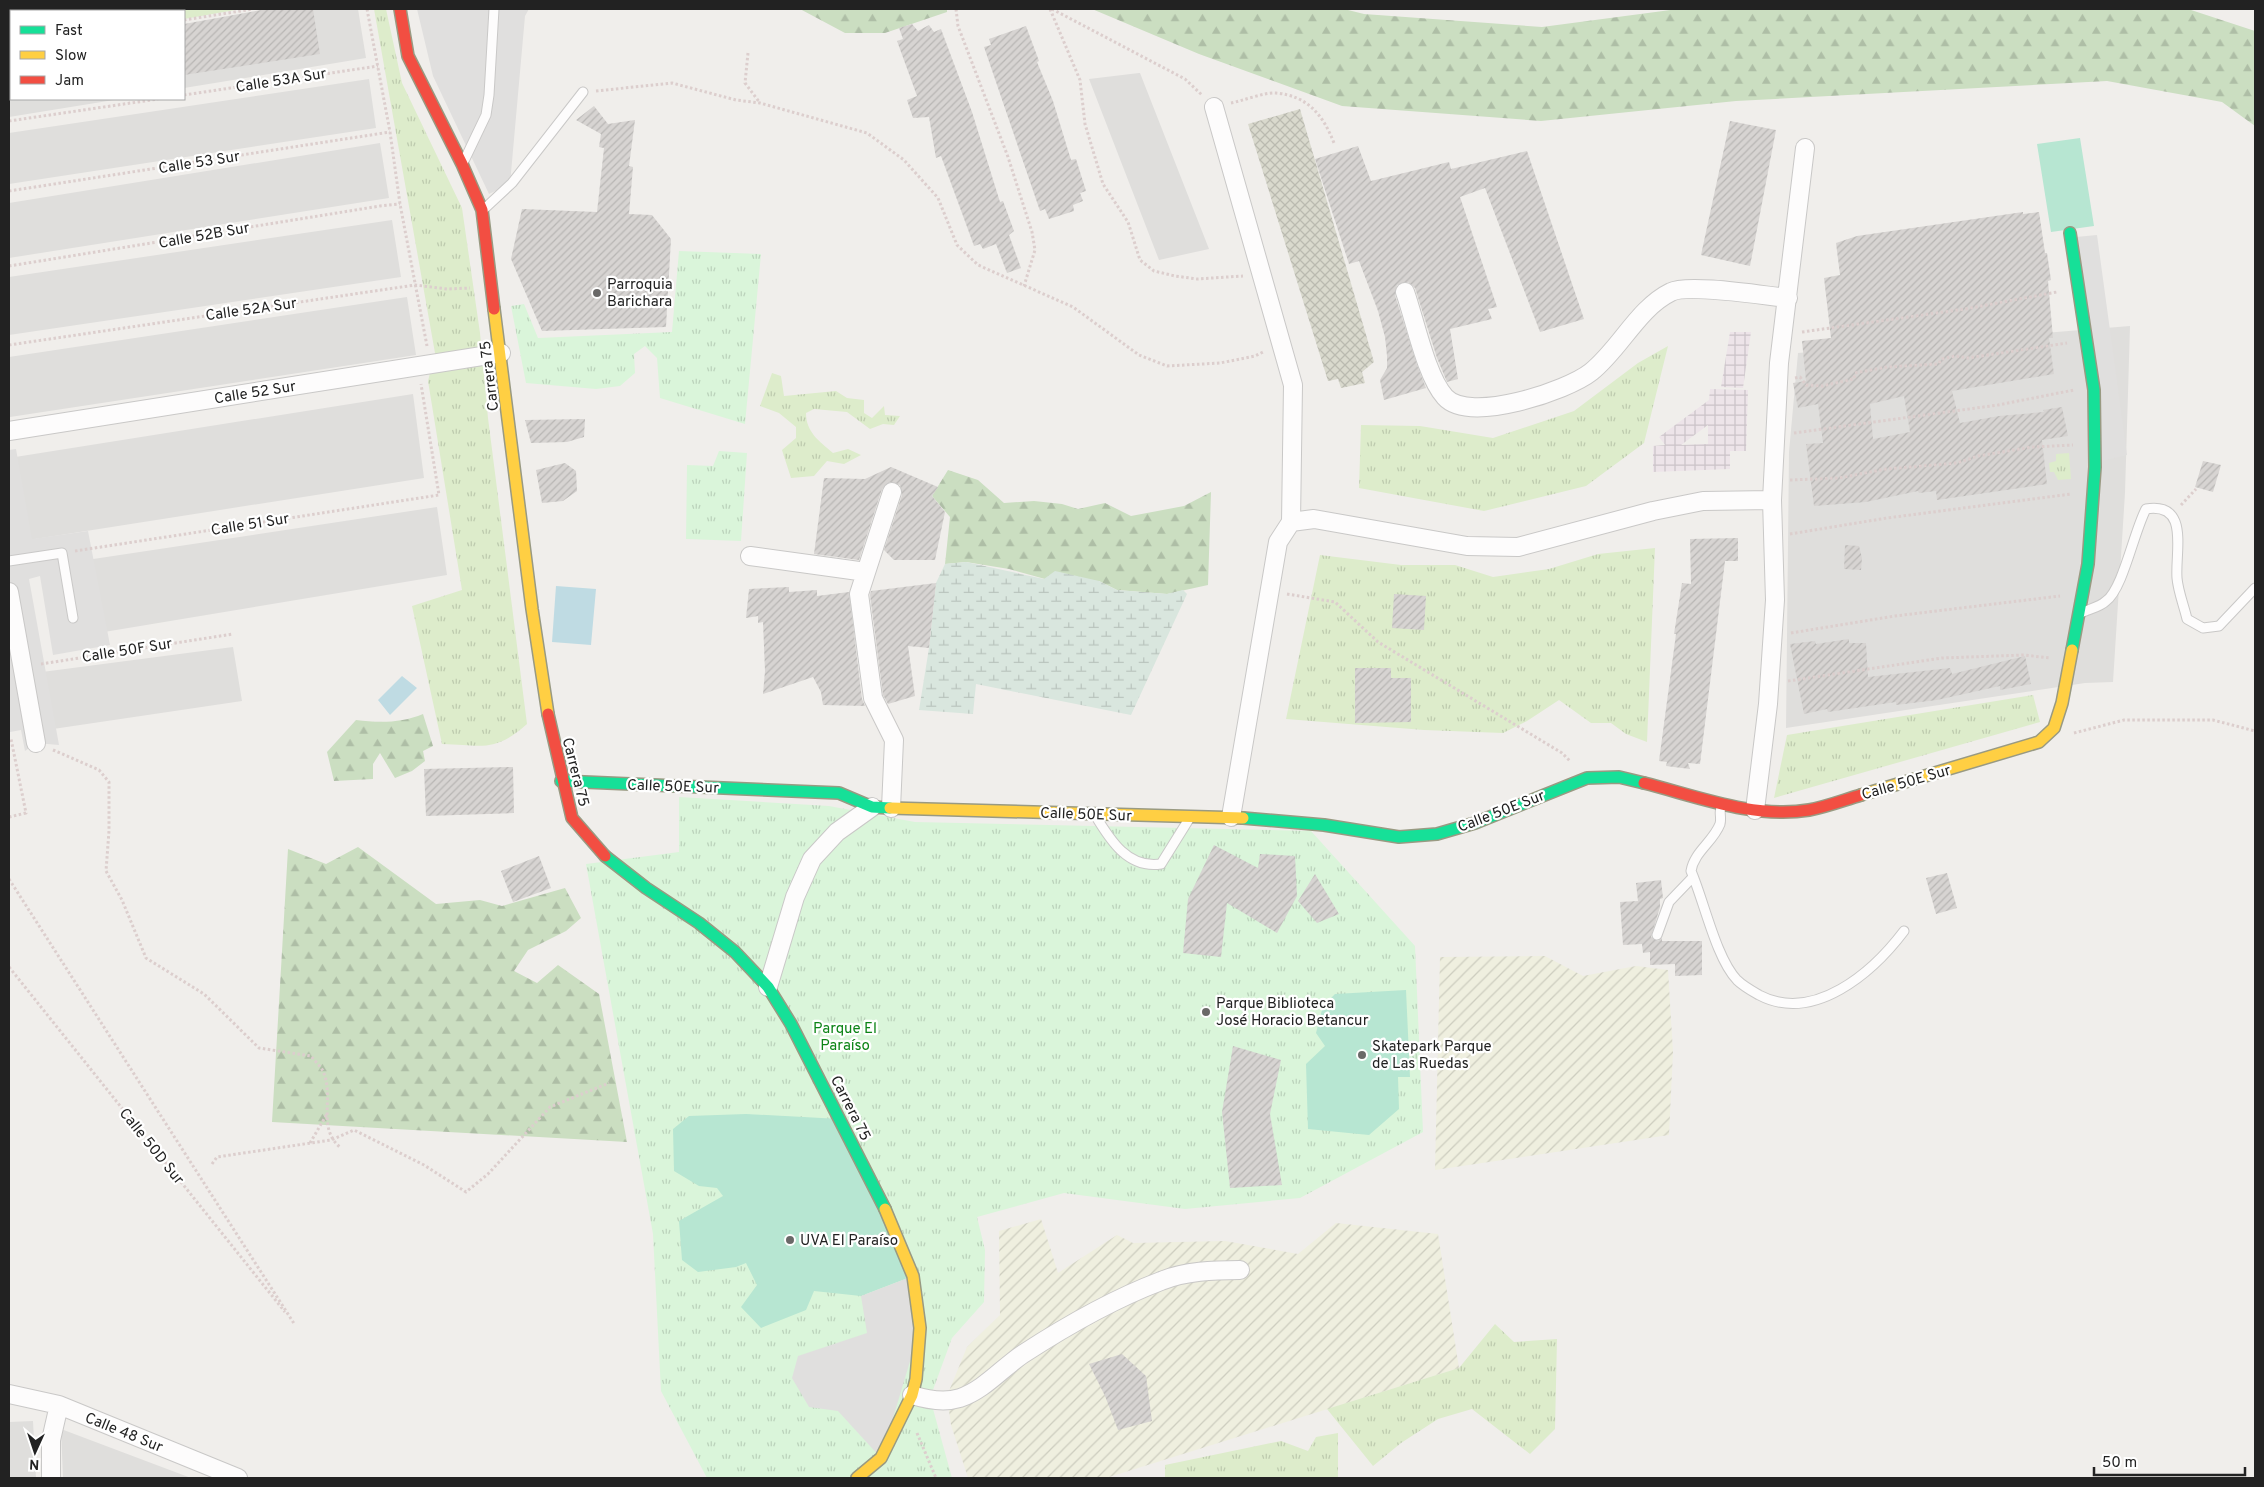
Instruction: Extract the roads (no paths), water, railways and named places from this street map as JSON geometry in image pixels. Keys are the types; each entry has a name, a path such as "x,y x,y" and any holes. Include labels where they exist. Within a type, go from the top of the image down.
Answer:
{"street":[{"name":"Carrera 75","path":"400,9 408,56 462,164 482,210 494,287 532,609 550,726 561,781 572,818 611,862 699,923 735,952 768,987 791,1024 840,1119 888,1216 913,1276 920,1328 916,1379 909,1401 881,1458 857,1478"},
{"path":"1214,107 1292,385 1291,522 1278,542 1231,816"},
{"path":"1755,810 1776,600 1772,500 1779,378 1805,148"},
{"path":"2070,233 2077,289 2094,390 2095,440 2088,564 2079,614"},
{"path":"1406,292 1434,380 1446,399 1467,407 1501,407 1562,389 1592,372 1655,303 1673,291 1694,289 1788,298"},
{"name":"Calle 52 Sur","path":"9,432 501,353"},
{"path":"891,808 894,740 872,698 859,594 892,492"},
{"path":"1291,522 1314,519 1467,546 1518,547 1653,510 1703,501 1772,500"},
{"path":"750,556 866,572"},
{"path":"9,592 36,743"},
{"name":"Calle 50E Sur","path":"561,781 839,793 872,807 891,808 1231,816 1324,826 1399,837 1437,834 1475,823 1587,778 1619,777 1755,810 1778,812 1810,810 2039,742 2054,728 2062,703 2079,614"},
{"path":"768,987 795,897 812,859 837,832 872,807"},
{"path":"909,1401 962,1398 981,1387 1021,1355 1075,1323 1161,1280 1212,1270 1240,1270"},
{"name":"Calle 48 Sur","path":"9,1394 18,1394 59,1405 230,1477"},
{"path":"51,1478 51,1440 59,1405"}],"lane":[{"path":"462,164 486,115 494,9"},
{"path":"482,210 512,183 583,92"},
{"path":"2079,614 2107,601 2122,575 2138,524 2146,509 2160,507 2172,514 2179,533 2177,579 2187,619 2203,628 2219,626 2255,588"},
{"path":"9,561 62,553 73,618"},
{"path":"1723,802 1719,810 1721,822 1711,840 1695,857 1691,871 1718,944 1737,980 1764,997 1779,1002 1798,1004 1814,1001 1829,995 1870,968 1904,931"},
{"path":"1095,814 1111,842 1131,858 1147,866 1161,864 1191,816"},
{"path":"1657,935 1669,902 1693,877"}],"water":[{"path":"556,586 596,589 591,645 552,642"},
{"path":"402,676 417,688 390,715 378,700"}],"place":[{"name":"Parroquia Barichara","path":"597,293"},
{"name":"Parque Biblioteca José Horacio Betancur","path":"1206,1012"},
{"name":"Skatepark Parque de Las Ruedas","path":"1362,1055"},
{"name":"UVA El Paraíso","path":"790,1240"}],"park label":[{"name":"Parque El Paraíso","path":"845,1036"}]}
